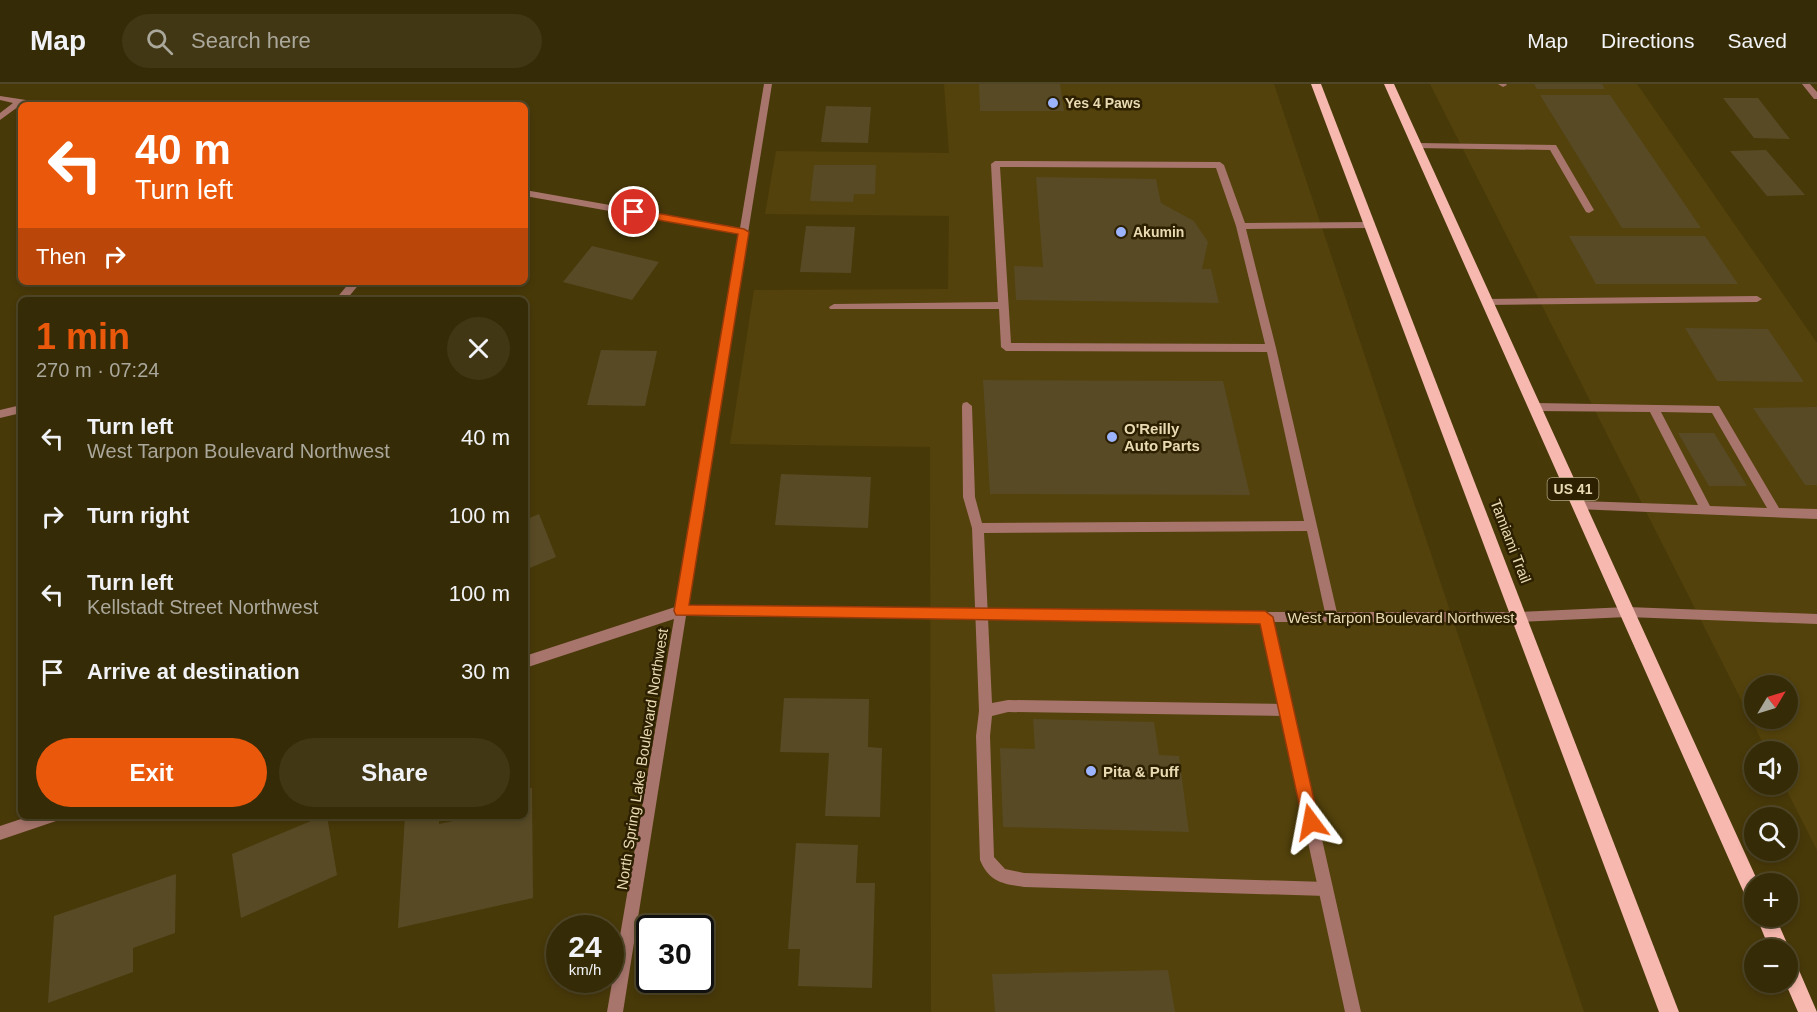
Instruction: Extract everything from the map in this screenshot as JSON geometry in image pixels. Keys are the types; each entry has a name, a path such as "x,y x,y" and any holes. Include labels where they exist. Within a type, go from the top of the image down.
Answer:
{"main road":[{"name":"Tamiami Trail","path":"1316,84 1669,1012"},
{"name":"US 41","path":"1389,84 1745,873"},
{"path":"1798,990 1808,1012"}],"street":[{"name":"North Spring Lake Boulevard Northwest","path":"615,1012 768,84"},
{"path":"1806,84 1817,97"},
{"path":"0,98 20,102"},
{"path":"0,117 18,104"},
{"path":"1417,146 1553,147 1589,210"},
{"path":"1270,348 1006,347 995,164 1220,165 1241,226 1270,348 1312,526 1332,617"},
{"path":"528,194 744,232"},
{"path":"1241,226 1369,225"},
{"path":"342,297 353,285"},
{"path":"1487,302 1757,299"},
{"path":"834,307 1004,305"},
{"path":"967,406 969,497 978,528 982,614 986,711 983,736 987,860 1001,876 1024,880 1326,889"},
{"path":"1535,407 1715,410 1776,513"},
{"path":"1653,408 1706,509"},
{"path":"0,414 18,410"},
{"path":"1581,506 1817,514"},
{"path":"978,528 1312,526"},
{"name":"West Tarpon Boulevard Northwest","path":"528,661 681,611 1265,617 1519,616 1627,612 1817,619"},
{"path":"1265,617 1353,1012"},
{"path":"986,711 1008,706 1286,711"},
{"path":"0,833 42,819"}],"shaded area":[{"path":"944,84 1274,84 1584,1012 931,1012 930,447 730,444 754,290 948,289 949,216 765,214 776,151 949,153"},
{"path":"1430,84 1637,84 1817,343 1817,850 1798,813 1798,807 1795,807 1789,795 1798,795 1798,741 1762,741 1756,729 1798,729 1798,675 1744,675 1744,705"}],"building":[{"path":"979,84 1060,84 1064,111 980,111"},
{"path":"1534,84 1602,84 1605,89 1537,89"},
{"path":"1540,95 1610,95 1701,228 1622,228"},
{"path":"1723,98 1758,98 1790,139 1754,138"},
{"path":"826,106 871,107 868,143 821,142"},
{"path":"1766,150 1805,195 1767,196 1730,151"},
{"path":"814,165 876,165 875,194 854,194 853,202 810,201"},
{"name":"Akumin","path":"1036,177 1156,179 1161,203 1194,221 1208,242 1202,269 1211,269 1219,303 1016,300 1014,266 1043,267"},
{"path":"806,226 855,227 851,273 800,272"},
{"path":"1569,236 1705,236 1738,284 1596,284"},
{"path":"592,246 659,262 632,300 563,282"},
{"path":"1685,328 1768,329 1804,382 1717,381"},
{"path":"601,350 657,351 645,406 587,405"},
{"name":"O'Reilly Auto Parts","path":"983,380 1223,381 1250,495 990,494"},
{"path":"1817,407 1817,485 1805,485 1753,408"},
{"path":"1678,433 1714,433 1747,486 1709,486"},
{"path":"781,474 871,477 868,528 775,525"},
{"path":"539,514 556,557 528,569 528,519"},
{"path":"784,698 869,699 868,747 882,748 880,817 825,816 829,753 780,752"},
{"name":"Pita & Puff","path":"1033,719 1154,722 1159,755 1179,756 1189,832 1003,827 1000,748 1035,749"},
{"path":"532,788 533,898 398,928 405,819 439,819 439,824 463,819 528,819 528,789"},
{"path":"316,819 328,819 337,875 241,918 232,854"},
{"path":"796,843 858,845 856,883 875,883 872,988 798,986 800,949 788,949"},
{"path":"176,874 175,933 133,948 133,972 48,1003 54,916"},
{"path":"1168,970 1175,1012 995,1012 992,974"}],"place":[{"name":"Yes 4 Paws","path":"1053,103"},
{"name":"Akumin","path":"1121,232"},
{"name":"O'Reilly Auto Parts","path":"1112,437"},
{"name":"Pita & Puff","path":"1091,771"}],"route":[{"path":"634,212 744,232 681,611 1265,617 1311,822"}]}
